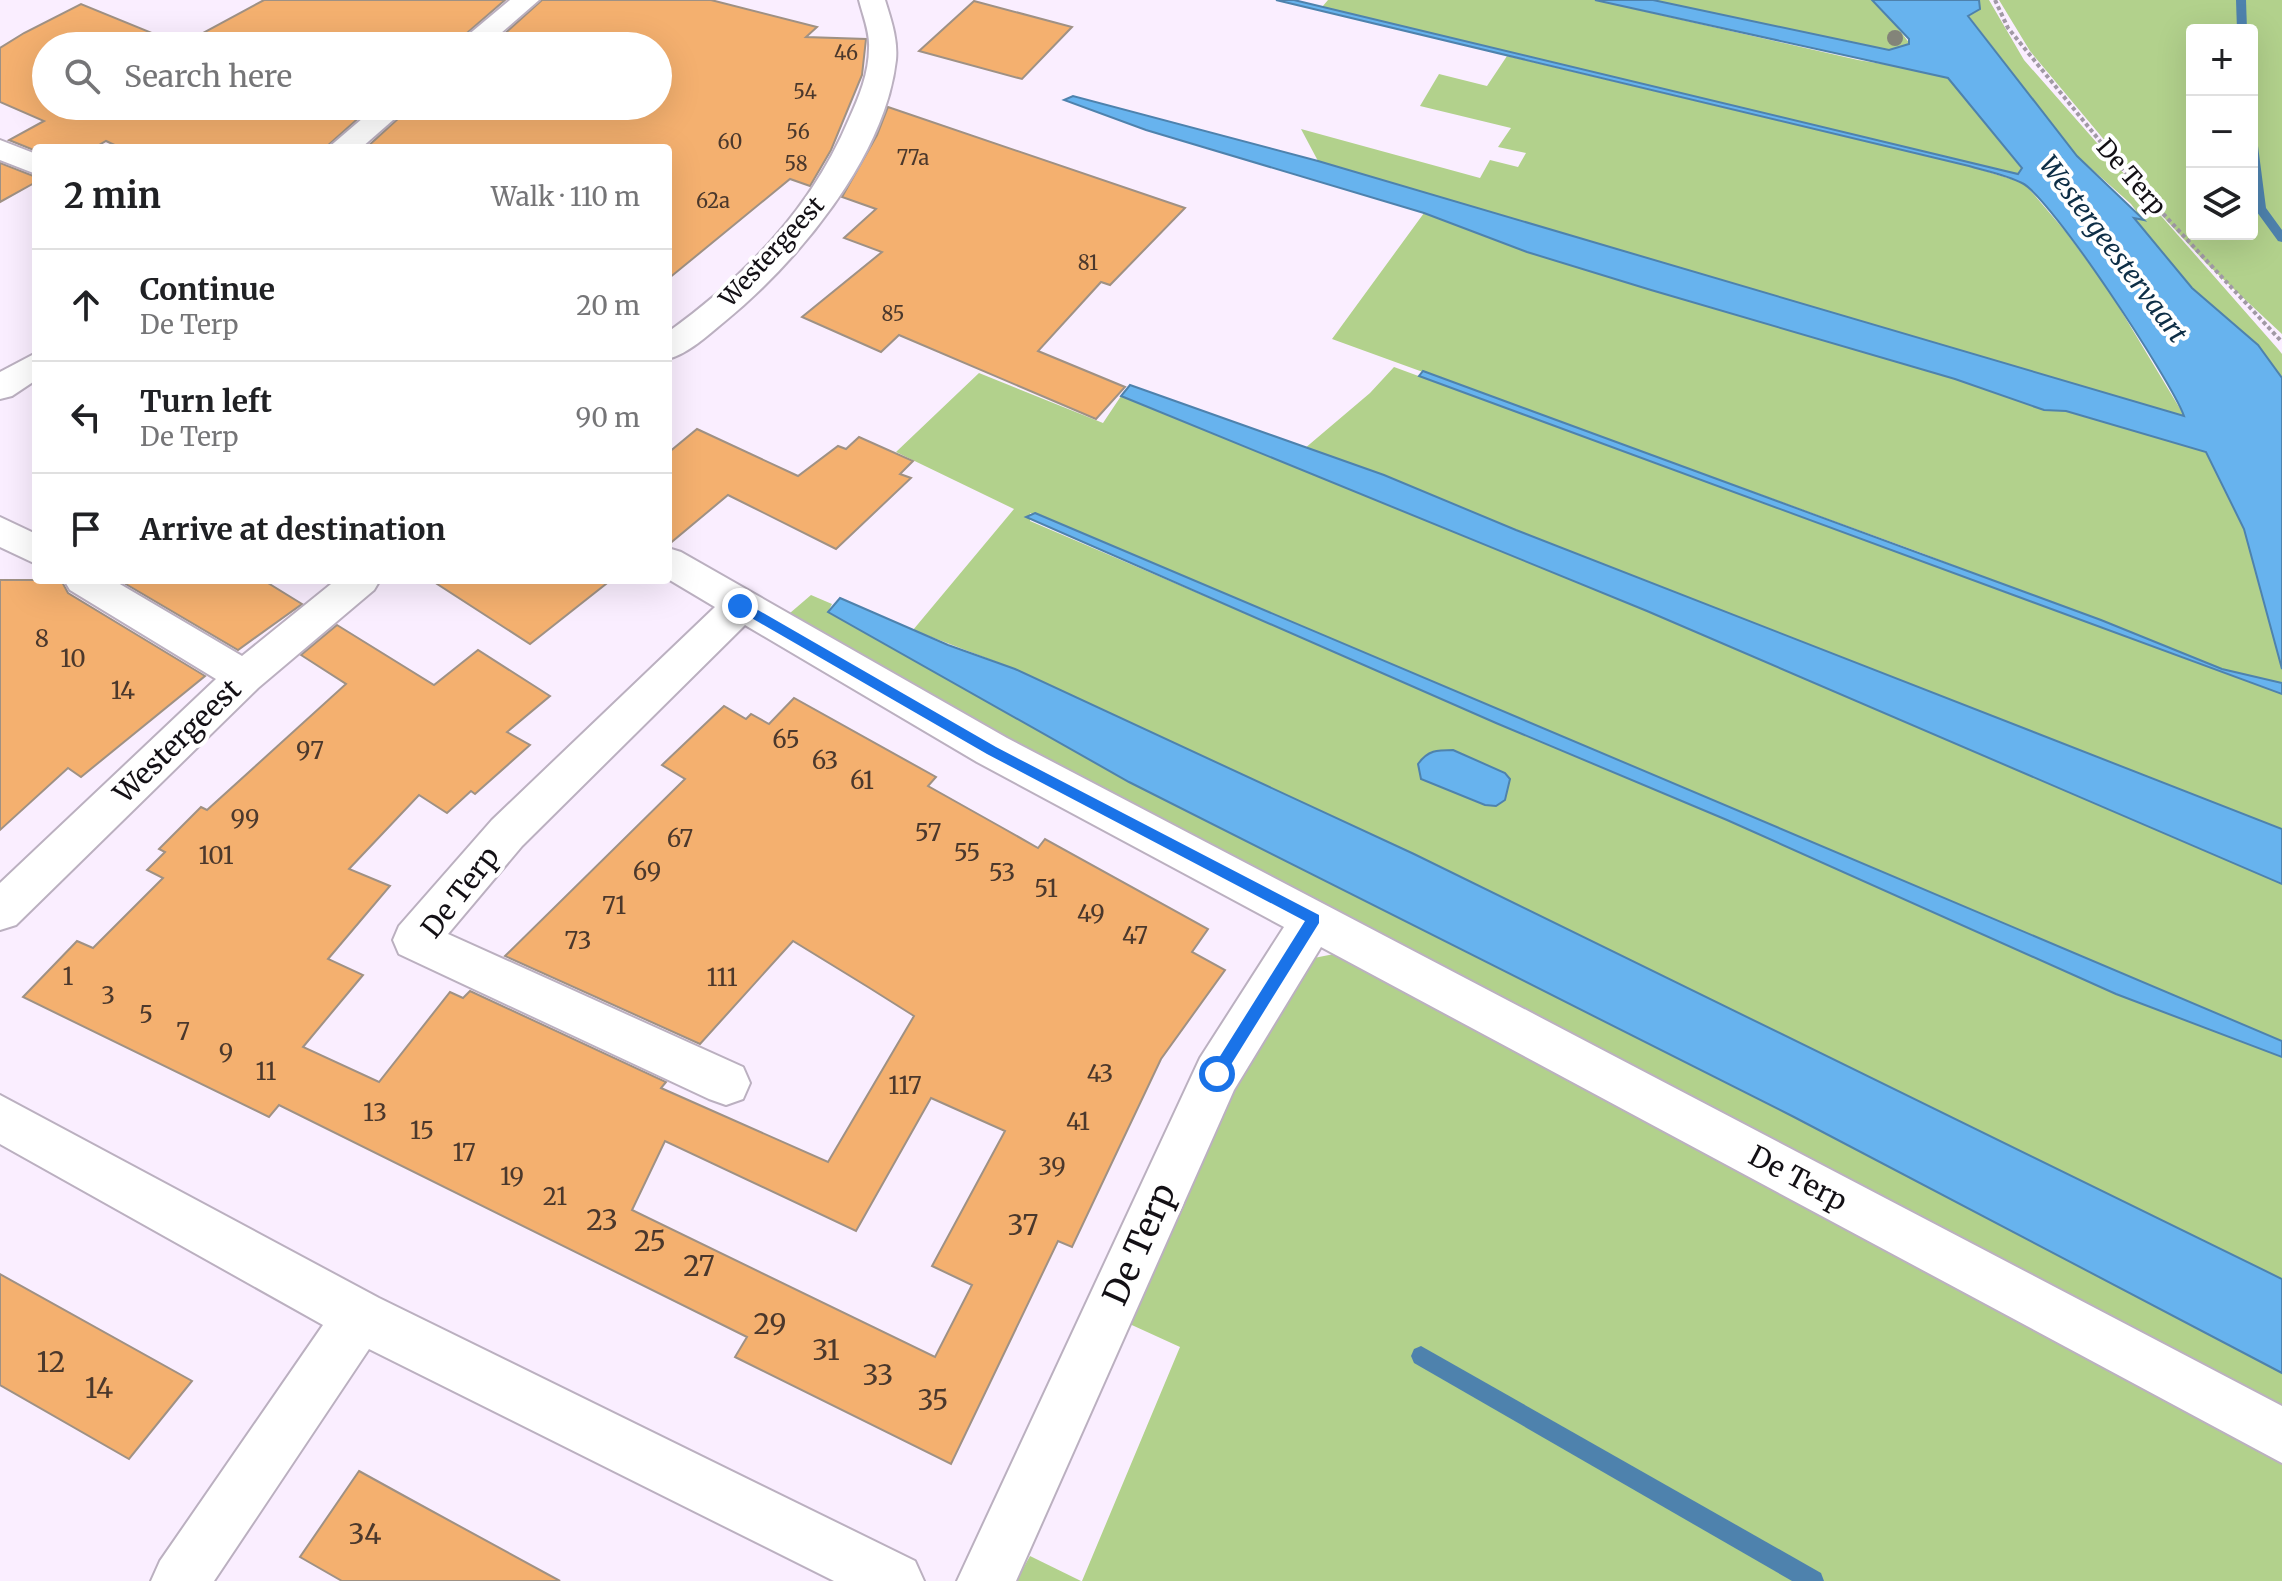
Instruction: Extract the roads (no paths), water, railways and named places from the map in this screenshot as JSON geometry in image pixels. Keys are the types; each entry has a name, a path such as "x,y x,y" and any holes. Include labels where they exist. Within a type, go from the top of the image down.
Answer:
{"street":[{"path":"486,32 526,0"},
{"name":"Westergeest","path":"672,345 754,279 824,201 854,146 880,76 883,46 872,0"},
{"path":"348,144 378,120"},
{"path":"0,149 32,163"},
{"path":"0,388 32,367"},
{"path":"0,530 32,549"},
{"name":"De Terp","path":"672,564 992,750 2282,1436"},
{"path":"90,584 244,677"},
{"name":"Westergeest","path":"0,911 244,677 356,584"},
{"name":"De Terp","path":"726,1083 415,940 507,833 740,606"},
{"name":"De Terp","path":"986,1581 1217,1074 1314,919"},
{"path":"0,1118 360,1317 895,1581"},
{"path":"180,1581 360,1317"}],"water":[{"name":"Westergeestervaart","path":"1276,0 1294,0 2018,174 2022,168 1948,78 1595,0 1653,0 1889,50 1909,44 1909,39 1872,0 1979,0 1980,9 1968,16 2077,156 2144,220 2134,218 2192,288 2258,345 2282,378 2282,669 2244,529 2206,452 2066,411 2044,410 1955,379 1527,252 1424,213 1146,130 1064,100 1073,96 1318,161 2184,416 2158,367 2083,254 2037,196 2022,183 1969,166"},
{"path":"1423,371 2101,620 2222,669 2282,683 2282,694 1419,376"},
{"path":"1130,385 1384,475 1516,530 2282,829 2282,884 1647,611 1121,396"},
{"path":"1035,513 2282,1041 2282,1057 2116,994 1727,820 1496,723 1026,517"},
{"path":"840,598 948,645 1015,669 1414,854 2282,1279 2282,1373 1794,1117 1129,782 828,612"},
{"path":"1453,750 1505,773 1510,779 1505,800 1496,806 1485,805 1421,779 1418,764 1425,756"}],"waterway":[{"path":"2241,0 2242,24"},
{"path":"2255,168 2260,208 2282,238"},
{"path":"1421,1356 1813,1581"}]}
